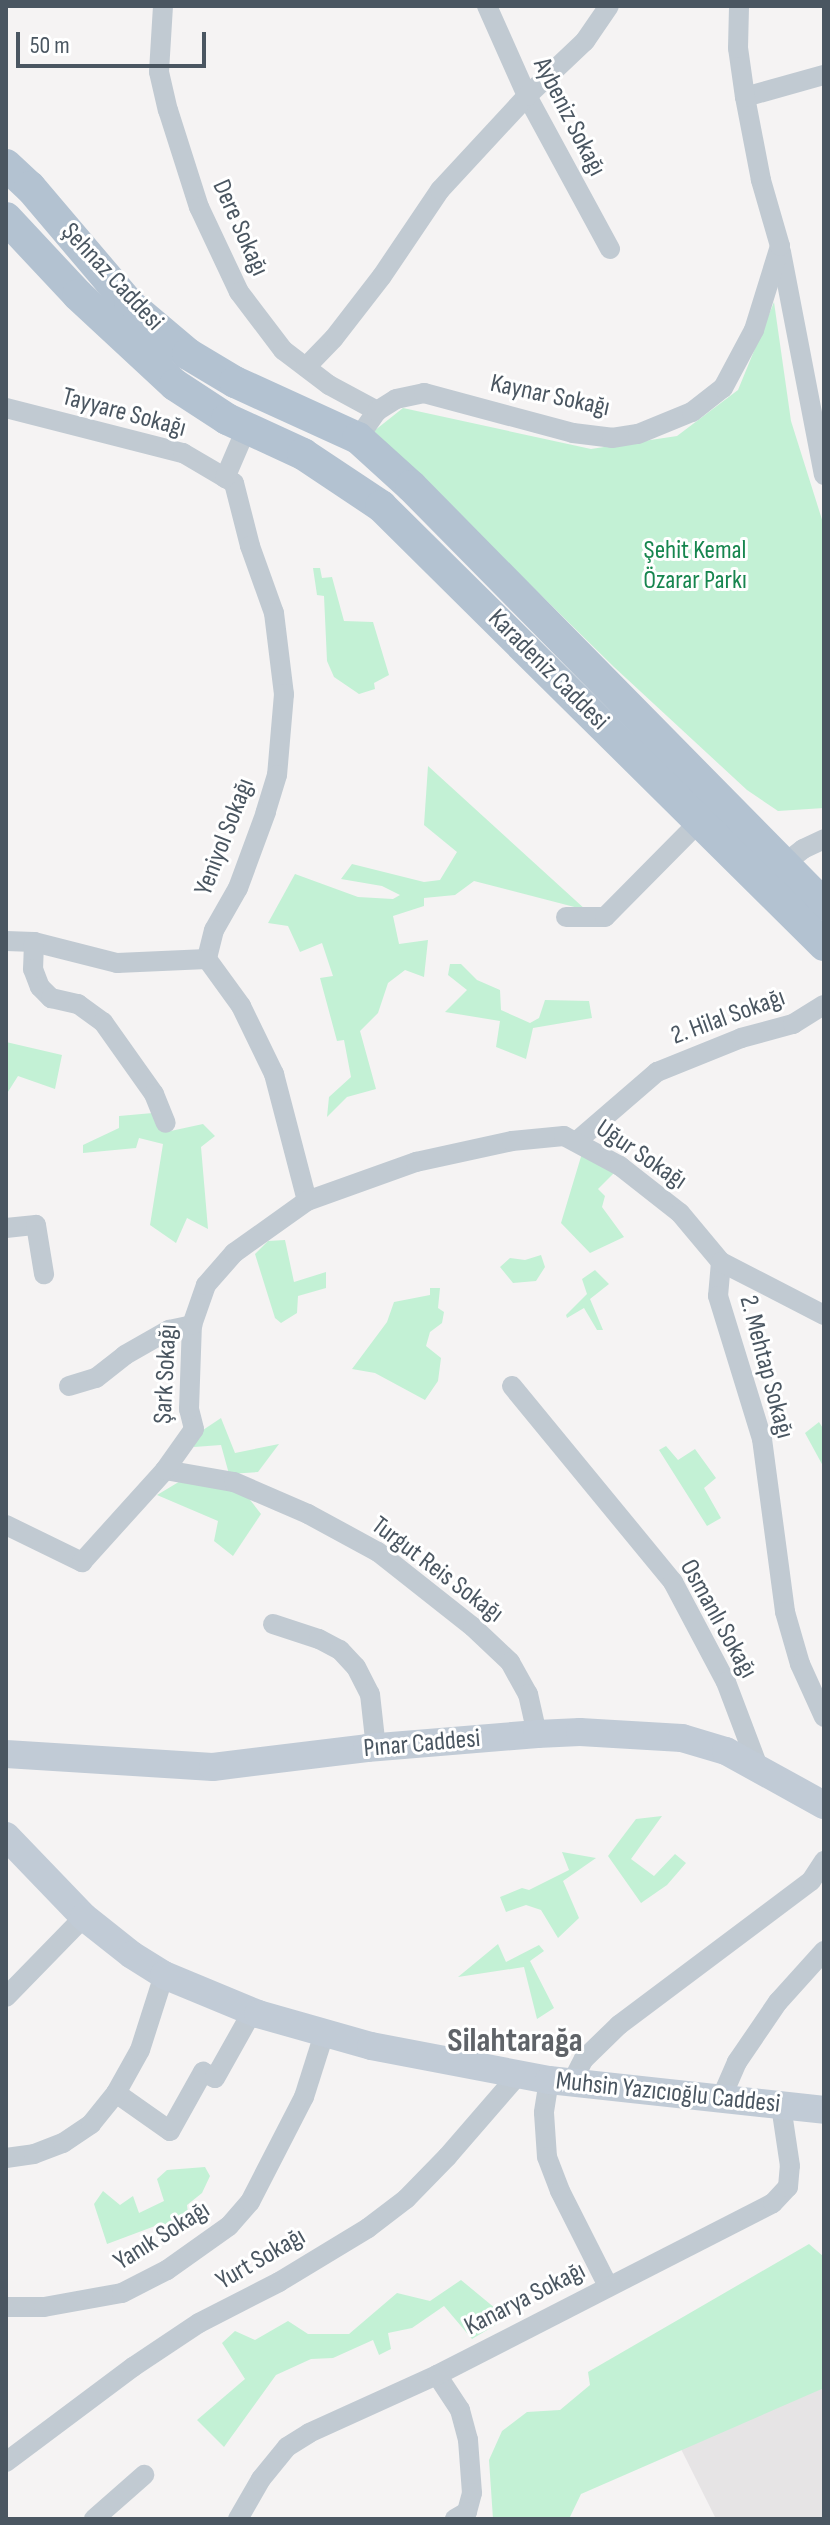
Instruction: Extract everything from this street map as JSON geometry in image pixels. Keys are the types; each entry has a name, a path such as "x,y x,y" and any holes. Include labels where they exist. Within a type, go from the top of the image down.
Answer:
{"main road":[{"name":"Şehnaz Caddesi","path":"6,165 30,187 130,305 188,354 235,382 358,438"},
{"name":"Şehnaz Caddesi","path":"6,218 78,295 175,385 227,419 247,427"},
{"name":"Karadeniz Caddesi","path":"247,427 303,454 381,506 699,822 775,876 824,905"},
{"name":"Karadeniz Caddesi","path":"358,438 461,536 775,876 824,945"},
{"name":"Pınar Caddesi","path":"6,1754 213,1767 537,1734 580,1732 682,1738 726,1751 824,1805"},
{"name":"Muhsin Yazıcıoğlu Caddesi","path":"6,1836 84,1917 132,1955 164,1975 252,2012 324,2034 518,2075 720,2101 824,2110"}],"street":[{"name":"Dere Sokağı","path":"163,6 159,72 199,207 239,292 283,350 329,385 377,411"},
{"name":"Aybeniz Sokağı","path":"487,6 527,96 610,249"},
{"path":"306,367 334,338 382,276 440,190 527,96 585,41 609,6"},
{"path":"739,6 738,48 745,97 761,180 780,246 824,475"},
{"path":"745,97 824,75"},
{"name":"Kaynar Sokağı","path":"377,411 396,399 424,393 573,433 612,438 638,434 692,412 723,388 754,330 780,246"},
{"name":"Tayyare Sokağı","path":"6,408 183,453 225,478"},
{"path":"358,438 377,411"},
{"path":"225,478 247,427"},
{"name":"Yeniyol Sokağı","path":"207,959 214,930 238,888 277,775 284,694 274,613 250,546 234,483 225,478"},
{"path":"566,917 605,917 699,822"},
{"path":"775,876 803,849 824,839"},
{"path":"6,941 34,942 117,963 207,959 241,1006 274,1074 307,1201"},
{"path":"34,942 33,969 40,987 51,998 78,1004 103,1022 154,1094 166,1123"},
{"name":"2. Hilal Sokağı","path":"577,1141 657,1072 729,1042 793,1024 824,1005"},
{"name":"Uğur Sokağı","path":"307,1201 416,1162 512,1141 564,1136 620,1166 680,1213 721,1262 824,1315"},
{"name":"Şark Sokağı","path":"6,1525 82,1562 165,1470 194,1429 189,1409 192,1325 206,1285 234,1253 307,1201"},
{"path":"6,1228 36,1225 44,1274"},
{"name":"2. Mehtap Sokağı","path":"721,1262 718,1296 762,1439 785,1612 800,1664 824,1717"},
{"path":"69,1386 96,1378 125,1355 169,1330 192,1325"},
{"name":"Osmanlı Sokağı","path":"512,1386 673,1582 726,1682 760,1772"},
{"name":"Turgut Reis Sokağı","path":"165,1470 234,1482 308,1514 378,1552 473,1627 510,1662 528,1694 537,1734"},
{"path":"273,1624 319,1639 340,1650 356,1667 370,1694 376,1748"},
{"path":"608,2286 560,2191 547,2157 544,2113 560,2082 619,2025 811,1881 824,1861"},
{"path":"6,1997 84,1917"},
{"path":"720,2101 737,2062 770,2014 824,1951"},
{"path":"6,2158 34,2154 63,2143 91,2124 116,2093 140,2050 164,1975"},
{"path":"116,2093 170,2131 203,2072 215,2078 252,2012"},
{"name":"Yanık Sokağı","path":"6,2307 44,2307 122,2293 167,2270 229,2226 250,2202 304,2097 324,2034"},
{"name":"Yurt Sokağı","path":"6,2462 133,2367 199,2323 279,2282 393,2209 447,2157 518,2075"},
{"name":"Kanarya Sokağı","path":"238,2519 261,2479 287,2447 309,2433 437,2375 773,2203 788,2187 790,2166 781,2106"},
{"path":"437,2375 460,2410 468,2440 472,2493 461,2516"},
{"path":"94,2519 144,2475"}],"shaded area":[{"path":"824,2385 824,2519 716,2519 681,2449"}],"green space":[{"name":"Şehit Kemal Özarar Parkı","path":"774,302 791,421 824,526 824,808 778,811 747,790 614,667 374,431 403,408 591,449 677,436 738,390"},
{"path":"313,568 320,568 322,578 332,577 344,621 373,622 389,675 374,683 375,689 359,694 334,677 327,661 324,596 317,595"},
{"path":"428,766 586,910 474,881 455,895 424,898 424,906 393,916 399,944 428,940 424,977 405,970 388,983 378,1013 360,1031 376,1089 347,1097 327,1117 329,1097 351,1077 344,1040 337,1041 320,978 333,976 322,943 300,952 288,926 268,923 295,874 358,897 393,899 400,895 382,886 341,879 352,864 424,882 440,880 457,852 424,825"},
{"path":"450,964 461,964 477,980 500,990 501,1010 530,1023 539,1018 545,1000 589,1001 592,1018 533,1028 526,1059 496,1047 500,1021 445,1012 467,990 448,975"},
{"path":"6,1042 62,1055 55,1089 18,1076 6,1095"},
{"path":"153,1113 166,1132 203,1124 215,1136 201,1147 208,1229 187,1218 176,1243 150,1225 163,1144 139,1138 136,1148 83,1153 83,1145 119,1128 119,1116"},
{"path":"583,1150 616,1171 598,1189 605,1196 602,1207 624,1237 590,1253 561,1223"},
{"path":"285,1240 294,1282 326,1272 326,1288 298,1296 297,1313 281,1323 275,1318 255,1254 268,1241"},
{"path":"541,1255 545,1267 536,1281 513,1283 500,1267 510,1258 525,1260"},
{"path":"595,1270 609,1284 590,1299 603,1330 597,1330 584,1308 567,1318 566,1315 587,1294 582,1279"},
{"path":"430,1288 440,1288 438,1308 444,1312 442,1323 430,1332 426,1346 441,1358 438,1381 425,1400 375,1373 352,1369 387,1322 394,1302 430,1295"},
{"path":"221,1418 235,1453 279,1444 258,1472 229,1474 221,1445 194,1447 194,1436"},
{"path":"819,1422 824,1430 823,1466 805,1433"},
{"path":"666,1446 678,1460 695,1449 716,1478 704,1488 721,1518 707,1526 659,1450"},
{"path":"182,1480 232,1488 247,1496 261,1514 233,1556 214,1541 218,1521 157,1495"},
{"path":"662,1816 631,1859 654,1876 675,1854 686,1863 667,1885 641,1903 608,1856 636,1819"},
{"path":"562,1852 596,1858 563,1881 579,1918 558,1938 541,1910 526,1905 506,1912 500,1897 522,1888 529,1890 569,1870"},
{"path":"498,1944 506,1962 539,1945 544,1951 530,1961 554,2008 537,2019 524,1967 458,1977"},
{"path":"205,2167 210,2176 202,2193 187,2205 189,2222 170,2228 155,2226 107,2244 94,2204 103,2191 120,2205 133,2196 139,2213 164,2201 157,2179 167,2170"},
{"path":"809,2244 824,2257 824,2388 581,2494 569,2519 493,2519 489,2460 502,2431 527,2412 560,2410 590,2385 588,2372"},
{"path":"461,2280 507,2318 472,2339 444,2306 412,2328 388,2333 391,2349 379,2355 373,2340 333,2358 311,2359 276,2375 224,2447 197,2420 245,2379 222,2343 235,2331 255,2340 288,2321 308,2334 349,2334 397,2293 430,2301"}],"district":[{"name":"Silahtarağa","path":"515,2041"}]}
